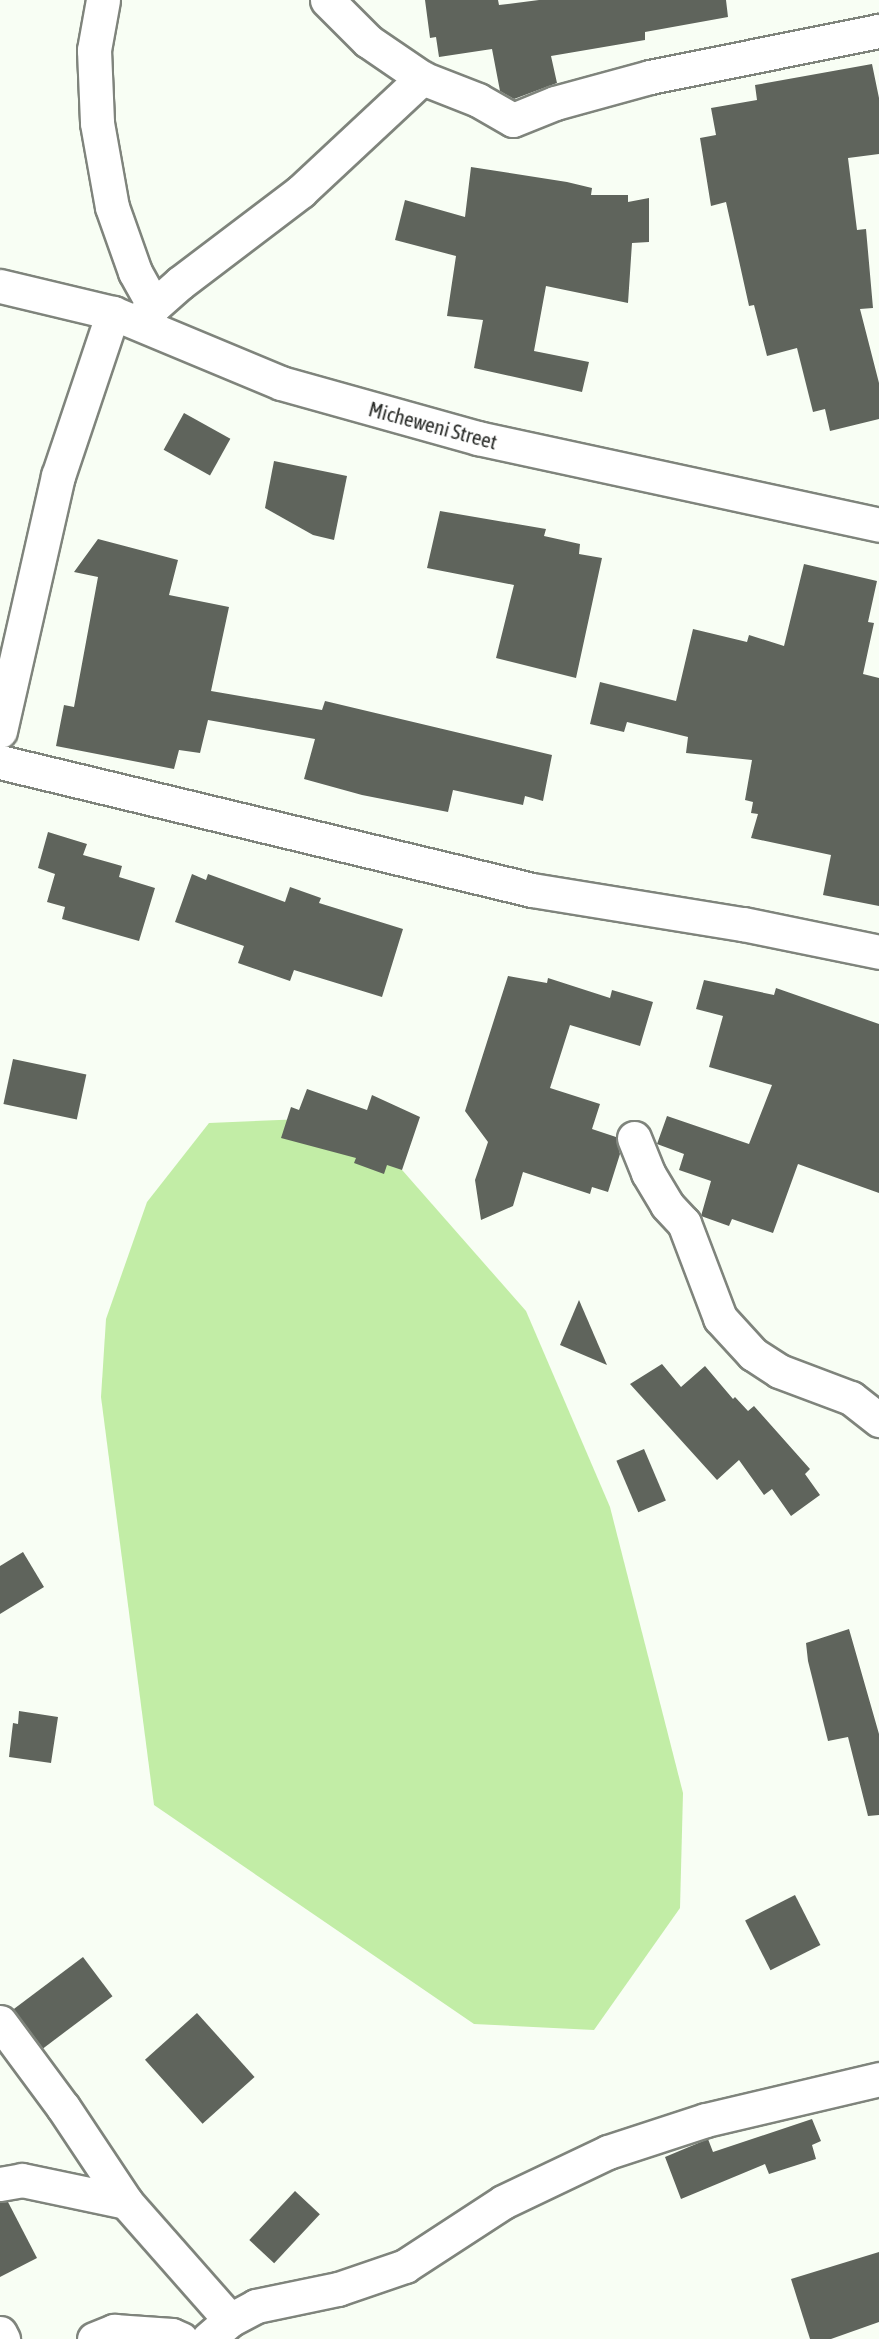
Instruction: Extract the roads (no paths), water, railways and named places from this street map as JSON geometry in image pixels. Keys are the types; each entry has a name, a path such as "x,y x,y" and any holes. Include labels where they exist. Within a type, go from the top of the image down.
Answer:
{"street":[{"path":"0,731 58,476 134,314 135,272 112,207 97,123 94,50 103,0"},
{"path":"327,0 368,41 422,78 478,100 513,120 555,103 650,76 879,32"},
{"path":"134,314 301,191 422,78"},
{"name":"Micheweni Street","path":"0,286 134,314 281,383 466,435 879,525"},
{"path":"0,762 532,890 743,924 879,952"},
{"path":"634,1138 653,1181 684,1223 720,1318 753,1354 779,1371 851,1398 879,1420"},
{"path":"0,2022 63,2107 126,2202 219,2329 256,2306 338,2289 405,2266 503,2202 649,2136 879,2079"},
{"path":"0,2184 22,2180 126,2202"},
{"path":"94,2339 114,2331 172,2335 181,2339"},
{"path":"0,2333 3,2339"}]}
